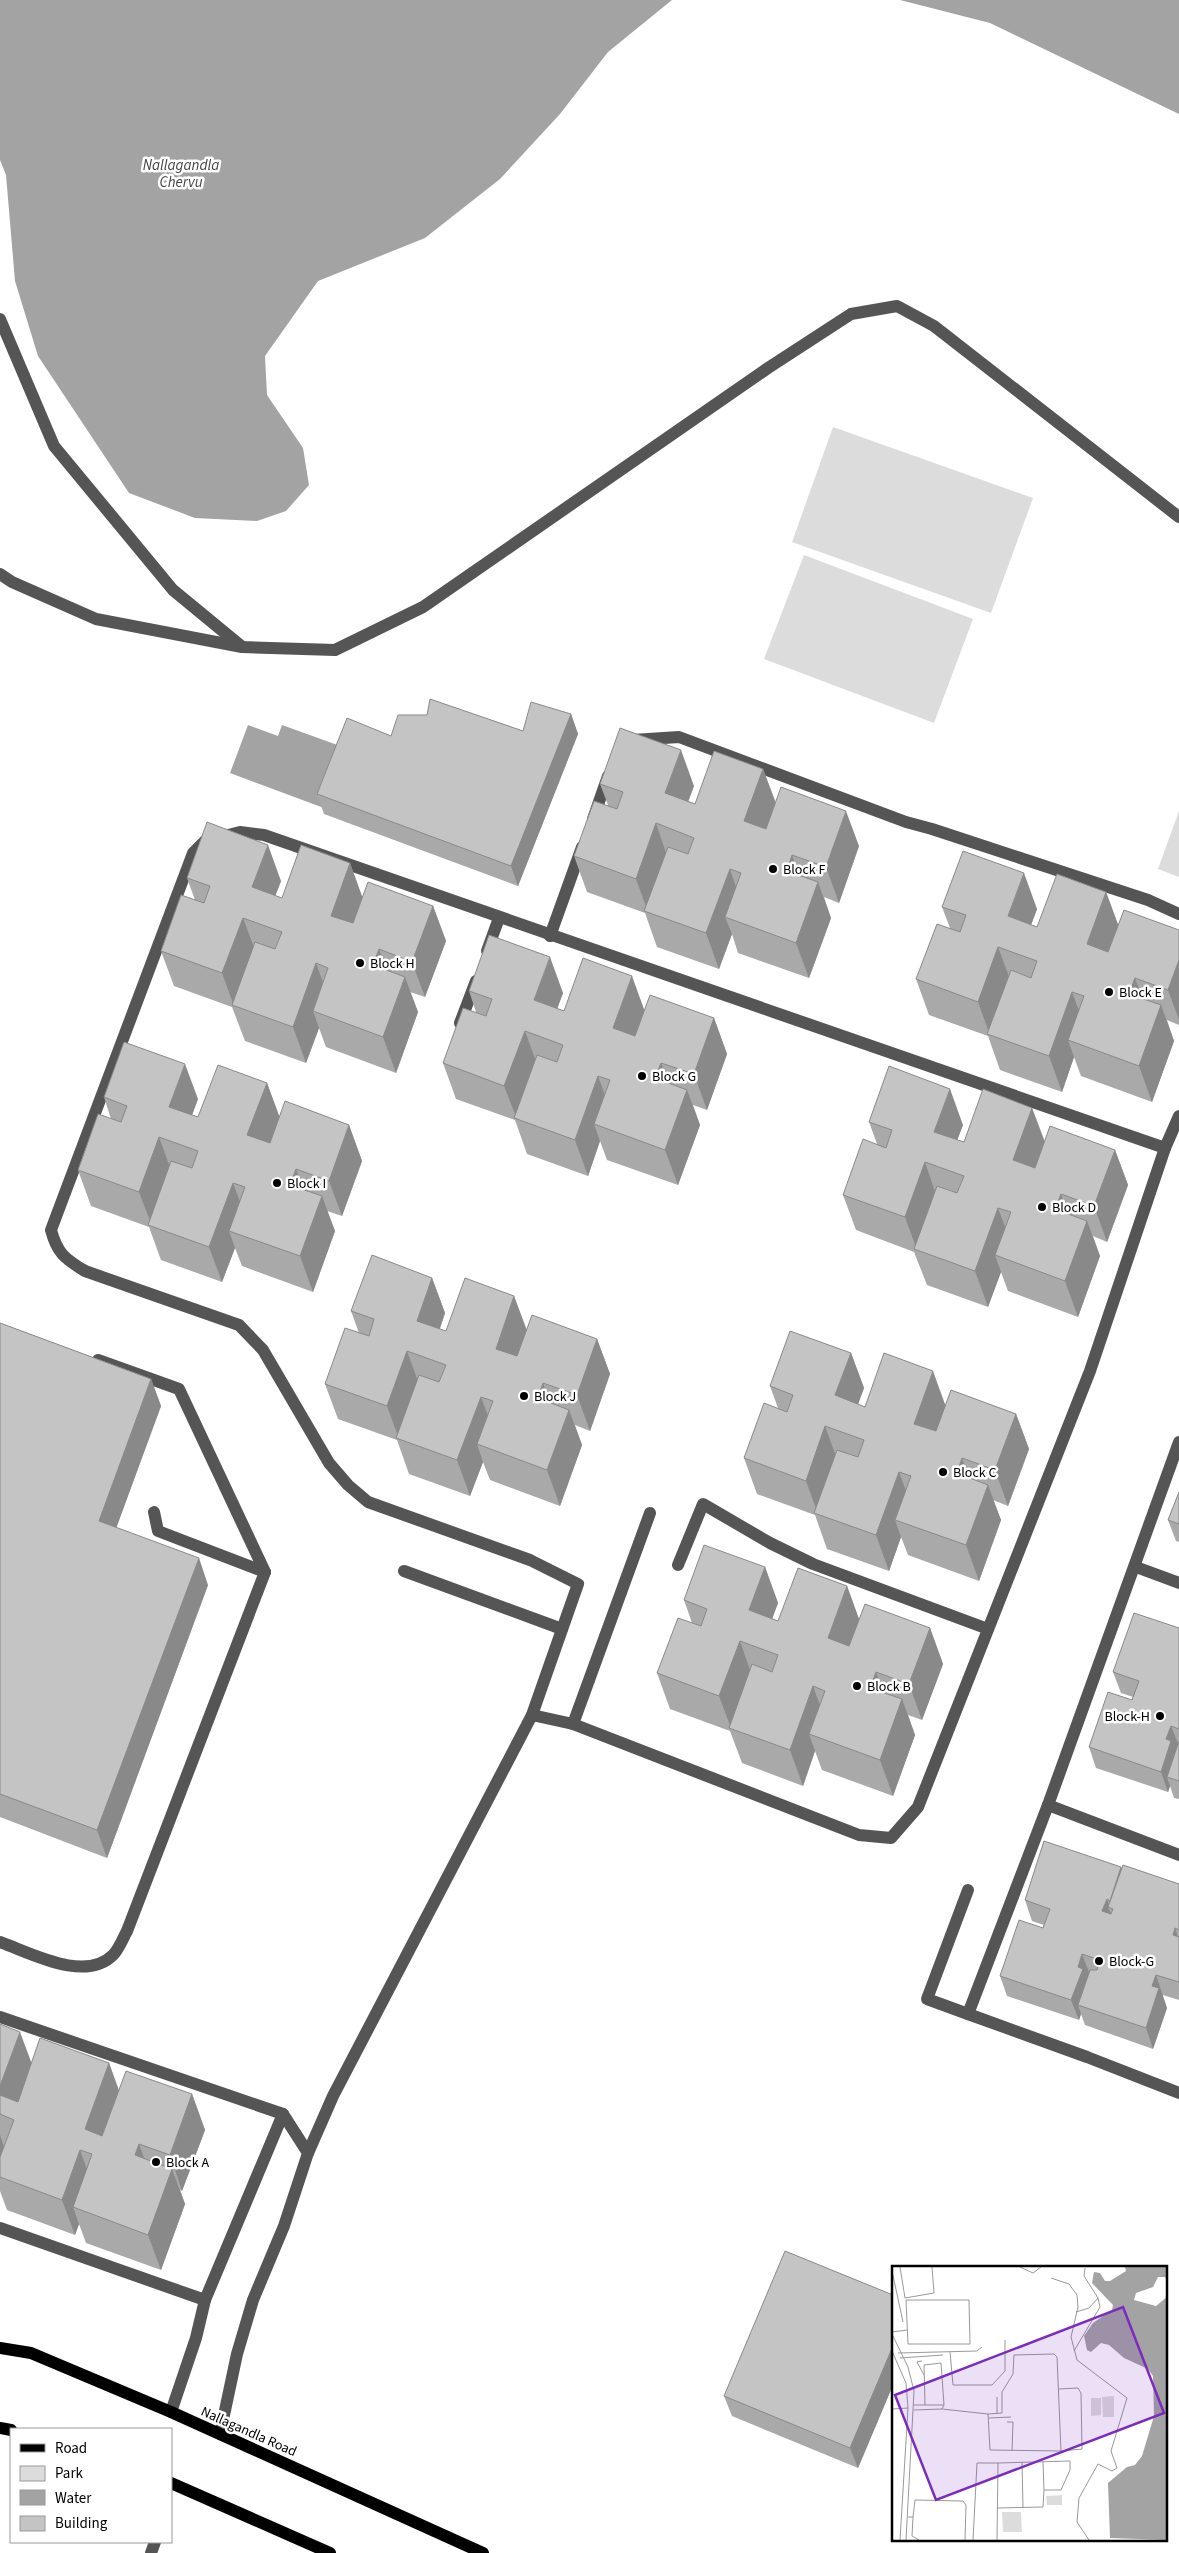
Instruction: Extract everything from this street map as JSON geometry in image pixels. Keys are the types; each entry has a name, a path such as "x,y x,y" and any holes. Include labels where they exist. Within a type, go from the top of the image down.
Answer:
{"main road":[{"name":"Nallagandla Road","path":"0,2348 31,2353 171,2412 483,2553"},
{"path":"172,2486 330,2553"}],"street":[{"path":"0,574 12,582 96,619 242,647 335,650 423,607 759,374 851,314 897,306 934,326 1179,518"},
{"path":"0,319 54,446 173,590 242,647"},
{"path":"620,741 679,737 906,822 1148,900 1179,914"},
{"path":"550,936 614,760"},
{"path":"220,2434 237,2354 253,2300 284,2226 308,2153 334,2096 532,1715 578,1584 530,1560 368,1502 329,1463 263,1350 239,1326 223,1318 84,1271 55,1248 51,1230 193,853 205,841 240,832 264,836 1165,1148"},
{"path":"455,1036 499,918"},
{"path":"532,1715 573,1724 859,1835 891,1838 918,1807 1090,1371 1165,1148 1179,1116"},
{"path":"0,1942 71,1968 92,1967 114,1955 130,1922 265,1572 179,1389 90,1357"},
{"path":"968,2014 1136,1567 1179,1442"},
{"path":"678,1565 703,1504 770,1543 813,1564 988,1629"},
{"path":"154,1512 158,1530 265,1572"},
{"path":"573,1724 650,1513"},
{"path":"1136,1567 1179,1583"},
{"path":"404,1571 562,1629"},
{"path":"1048,1805 1179,1855"},
{"path":"968,1890 927,2000 1087,2057 1179,2093"},
{"path":"0,2017 283,2114 308,2153"},
{"path":"171,2412 196,2338 205,2300 283,2114"},
{"path":"0,2228 205,2300"}],"green space":[{"path":"833,427 1033,498 991,613 792,542"},
{"path":"804,555 973,619 934,723 764,659"},
{"path":"1179,811 1179,877 1158,869"}],"water":[{"name":"Nallagandla Chervu","path":"0,0 672,0 608,52 560,114 500,179 425,238 318,281 265,356 267,395 303,448 309,485 286,511 257,521 195,518 129,493 38,356 15,281 6,175 0,160"},
{"path":"900,0 1179,0 1179,114 990,23"},
{"path":"248,725 278,736 282,725 390,764 367,824 230,773"}],"building":[{"path":"430,699 523,731 531,702 571,714 511,866 317,794 347,718 391,736 398,715 427,715"},
{"path":"620,728 681,750 665,793 695,804 714,751 763,769 744,821 766,829 781,787 846,811 826,867 792,855 787,871 818,882 796,943 725,917 741,873 730,869 706,933 644,911 668,847 688,854 694,838 656,823 636,879 574,856 594,801 617,809 623,792 600,784"},
{"path":"207,822 268,845 252,887 282,898 301,845 350,863 331,916 353,923 368,882 433,906 412,962 379,949 373,965 405,977 383,1037 313,1011 328,968 316,963 293,1027 232,1005 255,942 275,949 282,932 243,918 222,973 161,951 181,895 204,903 210,886 187,878"},
{"path":"963,851 1024,873 1008,916 1037,927 1057,874 1106,892 1087,944 1108,952 1124,910 1179,930 1179,960 1168,990 1135,978 1129,994 1161,1005 1139,1066 1068,1040 1084,996 1072,992 1049,1056 987,1034 1011,970 1031,978 1037,961 998,947 978,1002 916,979 937,924 960,932 966,915 942,907"},
{"path":"489,935 550,957 534,1000 564,1011 583,958 632,976 613,1028 635,1036 650,995 714,1018 694,1074 661,1063 655,1078 687,1090 665,1150 594,1124 610,1080 598,1076 575,1140 514,1118 537,1055 557,1062 563,1045 525,1031 504,1086 443,1063 463,1008 486,1016 492,999 469,991"},
{"path":"124,1042 185,1064 169,1107 198,1117 218,1065 267,1083 247,1135 270,1143 285,1101 349,1125 329,1181 296,1169 290,1185 322,1196 300,1256 229,1231 245,1187 233,1183 209,1247 148,1225 171,1161 192,1168 198,1151 159,1137 139,1192 78,1170 98,1114 121,1122 127,1106 104,1097"},
{"path":"889,1066 950,1089 934,1132 964,1142 983,1089 1032,1108 1013,1160 1035,1168 1050,1126 1115,1150 1094,1206 1061,1194 1055,1209 1087,1221 1065,1281 995,1255 1011,1212 998,1208 975,1271 914,1249 937,1186 957,1193 964,1176 925,1162 905,1217 843,1195 863,1139 886,1148 892,1130 869,1122"},
{"path":"372,1255 432,1278 417,1321 446,1331 465,1278 514,1296 496,1349 517,1356 532,1315 597,1339 577,1395 543,1383 538,1398 569,1410 547,1470 477,1444 493,1401 481,1397 457,1460 396,1438 419,1375 439,1382 446,1365 407,1351 387,1406 325,1384 345,1328 369,1336 374,1319 351,1311"},
{"path":"0,1323 151,1379 99,1521 199,1558 97,1830 0,1794"},
{"path":"790,1331 851,1353 835,1395 865,1407 884,1353 933,1371 914,1424 936,1431 951,1390 1016,1414 995,1470 962,1458 957,1473 988,1485 966,1545 895,1520 911,1476 899,1472 876,1535 814,1513 837,1450 858,1457 864,1440 825,1426 806,1481 744,1458 764,1403 787,1412 793,1395 770,1386"},
{"path":"1179,1492 1179,1524 1168,1520"},
{"path":"704,1545 765,1567 749,1610 778,1621 798,1568 847,1586 828,1638 849,1646 865,1604 930,1628 909,1684 876,1672 870,1688 902,1699 880,1760 809,1734 825,1691 813,1686 790,1750 729,1728 752,1664 772,1672 778,1655 740,1641 719,1696 657,1673 678,1618 701,1626 707,1609 684,1600"},
{"name":"Block-H","path":"1134,1613 1179,1628 1179,1729 1171,1726 1166,1739 1171,1741 1161,1772 1089,1747 1108,1692 1132,1700 1139,1681 1113,1672"},
{"path":"1179,1741 1179,1781 1167,1777"},
{"name":"Block-G","path":"1044,1841 1121,1867 1110,1901 1107,1899 1102,1911 1111,1914 1113,1909 1108,1907 1123,1865 1179,1884 1179,1930 1175,1928 1173,1935 1179,1937 1179,1982 1156,1975 1152,1986 1159,1988 1146,2028 1078,2005 1090,1970 1097,1970 1100,1960 1082,1954 1078,1967 1083,1969 1071,2000 1000,1976 1019,1920 1043,1928 1050,1909 1025,1900"},
{"path":"0,2024 20,2032 0,2086"},
{"path":"40,2038 109,2063 85,2129 102,2136 126,2071 192,2094 170,2155 139,2144 135,2155 172,2169 148,2235 73,2207 92,2154 80,2150 62,2200 0,2177 0,2157 14,2120 0,2114 0,2095 18,2102"},
{"path":"785,2251 892,2295 892,2348 850,2448 724,2396"}],"place":[{"name":"Block F","path":"773,869"},
{"name":"Block H","path":"360,963"},
{"name":"Block E","path":"1109,992"},
{"name":"Block G","path":"642,1076"},
{"name":"Block I","path":"277,1183"},
{"name":"Block D","path":"1042,1207"},
{"name":"Block J","path":"524,1396"},
{"name":"Block C","path":"943,1472"},
{"name":"Block B","path":"857,1686"},
{"name":"Block-H","path":"1160,1716"},
{"name":"Block-G","path":"1099,1961"},
{"name":"Block A","path":"156,2162"}]}
